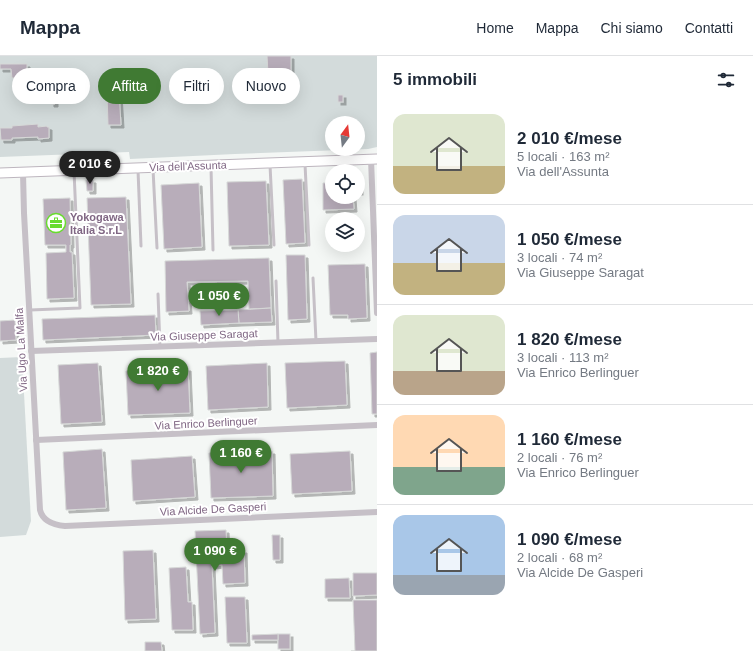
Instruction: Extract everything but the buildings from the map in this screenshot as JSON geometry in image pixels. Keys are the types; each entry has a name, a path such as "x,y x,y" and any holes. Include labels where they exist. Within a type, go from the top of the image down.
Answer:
{"street":[{"name":"Via dell'Assunta","path":"0,173 374,159"},
{"path":"374,159 377,313"},
{"name":"Via Ugo La Malfa","path":"23,173 40,510 41,515 50,523"},
{"name":"Via Giuseppe Saragat","path":"31,352 377,339"},
{"name":"Via Enrico Berlinguer","path":"36,440 377,425"},
{"name":"Via Alcide De Gasperi","path":"50,523 65,526 377,512"}],"lane":[{"path":"305,162 309,245"},
{"path":"270,163 274,245"},
{"path":"211,165 213,250"},
{"path":"138,168 141,246"},
{"path":"153,168 157,248"},
{"path":"29,310 80,308 74,171"},
{"path":"313,278 316,341"},
{"path":"276,281 278,343"},
{"path":"158,294 160,347"}],"shaded area":[{"path":"0,56 377,56 377,147 365,149 365,116 325,116 325,151 130,159 129,152 0,157"},
{"path":"22,357 31,521 26,535 0,537 0,358"}],"place":[{"name":"Yokogawa Italia S.r.L","path":"56,223"}]}
